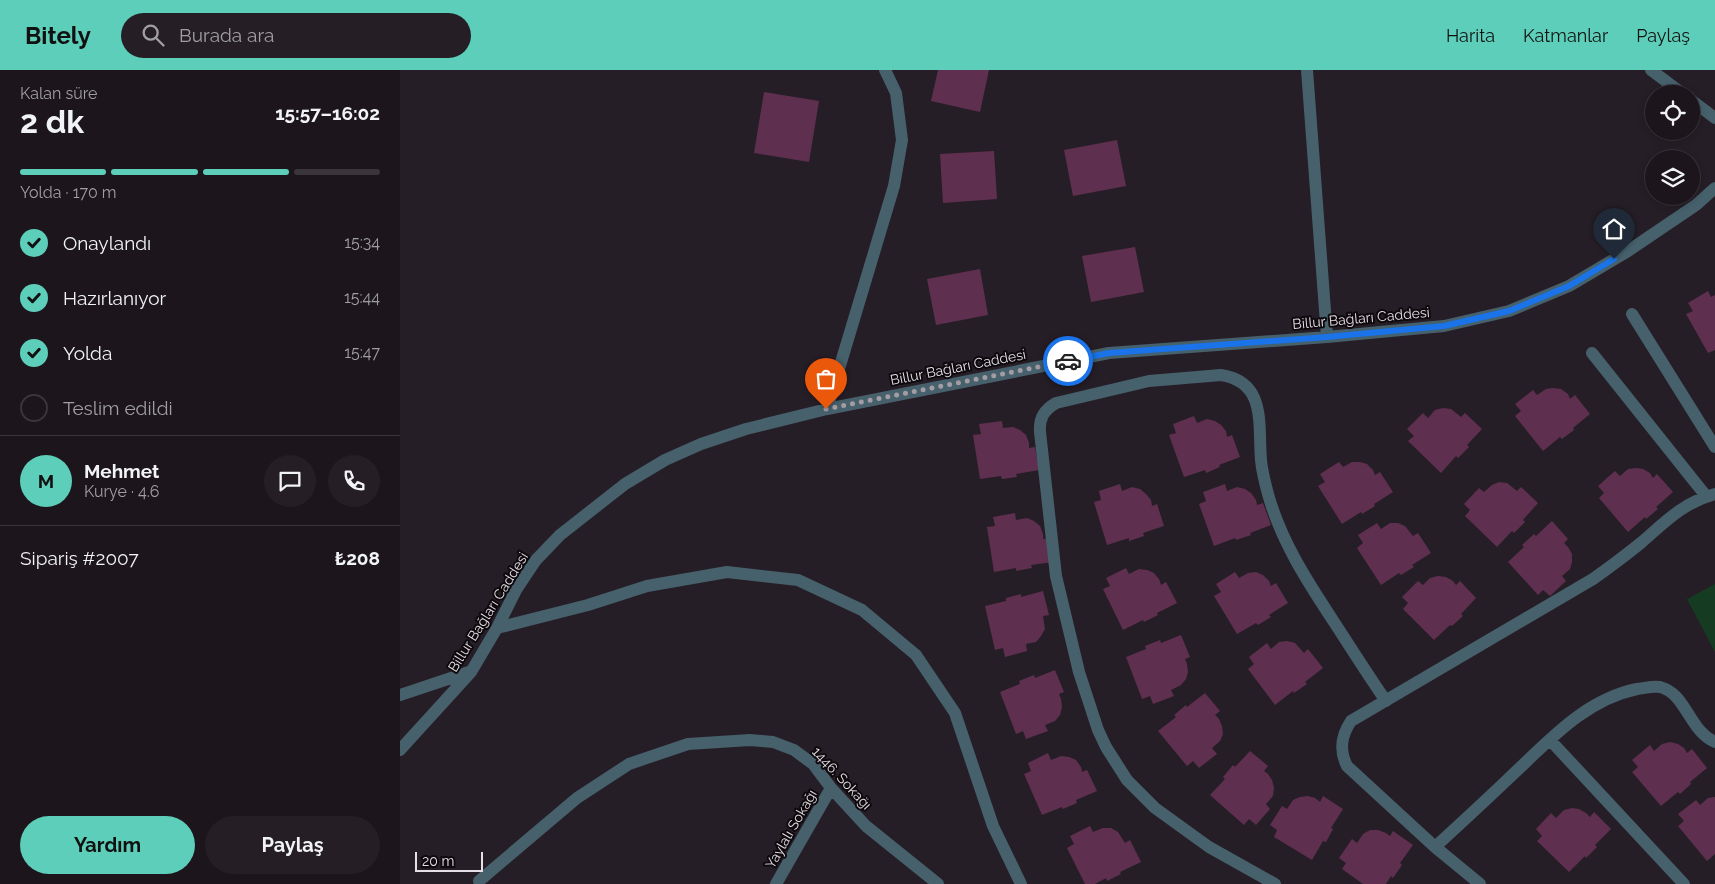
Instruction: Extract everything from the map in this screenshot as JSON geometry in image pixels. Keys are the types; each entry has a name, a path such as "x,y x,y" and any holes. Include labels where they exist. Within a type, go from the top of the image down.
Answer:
{"street":[{"path":"826,409 894,186 902,140 896,93 885,70"},
{"path":"1308,70 1327,337"},
{"path":"1652,70 1671,85"},
{"path":"1700,107 1715,118"},
{"name":"Billur Bağları Caddesi","path":"400,750 471,672 497,628 516,590 536,560 560,535 625,484 665,460 701,444 746,429 826,409 1109,353 1327,337 1444,326 1509,311 1569,286 1651,236 1696,205 1715,188"},
{"path":"1632,314 1715,447"},
{"path":"1480,884 1435,847 1347,766 1342,751 1343,735 1351,721 1593,579 1623,557 1674,513 1690,503 1710,495 1592,353"},
{"path":"1274,884 1209,846 1155,808 1127,780 1106,747 1098,730 1079,672 1056,576 1040,432 1041,418 1044,412 1056,403 1150,380 1221,375 1232,376 1241,381 1248,387 1258,406 1261,463 1279,525 1290,551 1304,576 1386,702"},
{"path":"497,628 588,605 647,586 726,572 798,580 862,610 916,655 955,712 993,826 1021,884"},
{"path":"400,695 471,672"},
{"path":"1435,847 1564,726 1597,704 1629,691 1651,687 1660,688 1674,695 1702,735 1715,742"},
{"name":"1446. Sokağı","path":"479,881 577,798 629,764 688,744 750,740 773,742 794,750 812,764 866,826 938,884"},
{"path":"1550,740 1684,884"},
{"name":"Yaylalı Sokağı","path":"776,884 831,788"}],"green space":[{"path":"1715,584 1715,652 1687,599"}],"building":[{"path":"938,70 989,70 980,112 931,101"},
{"path":"764,92 819,101 809,162 754,153"},
{"path":"1117,140 1126,186 1073,196 1064,150"},
{"path":"994,151 997,199 943,203 940,154"},
{"path":"1135,247 1144,292 1091,302 1082,256"},
{"path":"980,269 988,315 936,325 927,279"},
{"path":"1708,291 1711,297 1715,295 1715,350 1708,353 1686,314 1693,311 1688,303"},
{"path":"1546,389 1561,389 1568,394 1570,399 1575,395 1590,414 1573,428 1574,430 1562,439 1560,437 1543,451 1515,416 1521,411 1515,404 1533,390 1537,395"},
{"path":"1451,409 1461,417 1465,413 1482,429 1467,445 1469,447 1458,458 1456,456 1441,473 1408,441 1414,436 1407,429 1423,413 1428,418 1435,410"},
{"path":"1194,416 1197,423 1207,419 1221,425 1226,431 1227,437 1232,435 1240,457 1219,465 1220,467 1206,473 1205,470 1184,477 1169,435 1176,433 1173,424"},
{"path":"1002,421 1003,428 1013,427 1026,435 1029,448 1035,447 1039,470 1016,474 1017,477 1002,479 1001,476 980,479 973,435 981,434 979,424"},
{"path":"1339,462 1343,467 1352,462 1367,464 1375,475 1380,472 1393,492 1374,504 1375,506 1342,524 1318,486 1325,482 1320,474"},
{"path":"1636,468 1650,473 1653,478 1657,474 1673,492 1656,507 1658,509 1646,519 1645,517 1628,532 1599,498 1604,493 1598,486 1615,471 1620,476 1628,469"},
{"path":"1499,482 1507,483 1517,491 1521,487 1538,503 1523,520 1525,522 1514,533 1512,531 1497,547 1465,516 1470,510 1464,504 1479,488 1484,492"},
{"path":"1120,484 1122,491 1132,487 1140,489 1151,500 1152,506 1157,504 1164,526 1143,533 1144,536 1129,541 1129,538 1107,545 1094,502 1101,500 1099,491"},
{"path":"1225,484 1227,491 1237,487 1245,489 1251,493 1257,505 1263,503 1271,525 1250,533 1251,535 1236,540 1235,538 1214,546 1199,504 1206,501 1203,492"},
{"path":"1015,513 1016,520 1027,518 1040,526 1043,539 1049,538 1053,562 1031,565 1032,568 1016,571 1016,568 994,572 987,527 995,526 993,517"},
{"path":"1552,521 1568,539 1564,543 1572,554 1572,562 1570,569 1562,576 1566,581 1550,596 1543,590 1538,595 1508,562 1524,547 1522,545 1534,534 1536,536"},
{"path":"1377,523 1381,529 1390,523 1398,523 1405,526 1413,536 1418,533 1431,553 1412,565 1414,567 1401,575 1399,573 1381,585 1357,548 1363,543 1358,535"},
{"path":"1126,568 1129,574 1139,569 1154,573 1161,585 1166,582 1177,603 1144,622 1143,620 1123,630 1103,589 1110,586 1106,578"},
{"path":"1235,572 1239,578 1248,573 1256,572 1263,575 1271,586 1276,583 1288,603 1269,615 1271,617 1258,625 1256,623 1237,634 1214,596 1221,592 1216,584"},
{"path":"1446,577 1456,585 1460,581 1476,598 1461,614 1463,616 1434,640 1403,609 1408,603 1402,597 1418,581 1423,585 1430,578"},
{"path":"1043,591 1049,615 1043,616 1045,629 1041,636 1036,642 1026,644 1027,651 1005,657 1003,648 995,650 985,606 1006,601 1006,598 1021,594 1021,597"},
{"path":"1181,635 1190,657 1185,659 1188,672 1186,679 1181,685 1171,690 1174,696 1153,704 1150,696 1142,699 1126,657 1146,649 1145,646 1160,640 1161,643"},
{"path":"1279,642 1295,643 1304,653 1308,649 1323,668 1305,682 1307,684 1294,693 1293,691 1275,705 1248,669 1254,664 1249,657 1267,643 1271,649"},
{"path":"1055,670 1064,692 1059,694 1062,707 1060,715 1055,721 1045,725 1048,731 1026,739 1023,731 1016,734 1000,692 1020,684 1019,681 1034,675 1035,678"},
{"path":"1205,693 1220,711 1215,715 1222,726 1223,734 1220,741 1212,748 1217,754 1199,768 1193,761 1187,766 1158,731 1176,717 1174,715 1186,705 1187,707"},
{"path":"1670,742 1678,744 1687,753 1692,749 1707,768 1690,782 1691,784 1680,794 1678,792 1661,806 1632,772 1638,767 1632,760 1650,745 1654,751 1662,744"},
{"path":"1250,751 1268,766 1264,771 1272,780 1274,788 1273,796 1266,804 1270,809 1256,825 1249,819 1244,825 1210,795 1225,779 1223,777 1233,765 1235,767"},
{"path":"1048,753 1051,760 1061,756 1076,760 1082,772 1087,770 1097,791 1076,800 1077,803 1042,815 1024,774 1031,771 1028,763"},
{"path":"1308,796 1320,802 1323,796 1343,809 1331,828 1333,829 1326,842 1323,841 1312,860 1274,837 1277,830 1270,825 1282,806 1287,809 1293,800"},
{"path":"1715,797 1715,854 1707,861 1678,826 1684,821 1678,814 1696,800 1700,805 1708,798"},
{"path":"1579,809 1590,817 1594,812 1611,829 1595,845 1597,847 1569,872 1537,841 1542,836 1536,829 1551,813 1556,818 1564,810"},
{"path":"1090,826 1093,832 1103,828 1111,828 1118,832 1125,843 1130,840 1141,862 1120,872 1121,874 1107,881 1106,878 1095,884 1085,884 1067,848 1074,844 1070,836"},
{"path":"1370,830 1378,830 1390,836 1393,831 1413,845 1400,863 1402,865 1393,878 1391,876 1386,884 1363,884 1342,869 1346,863 1339,858 1352,839 1357,843 1363,834"}],"way so far":[{"path":"826,409 1068,361"}],"route":[{"path":"1068,361 1109,353 1327,337 1444,326 1509,311 1569,286 1614,259"}]}
